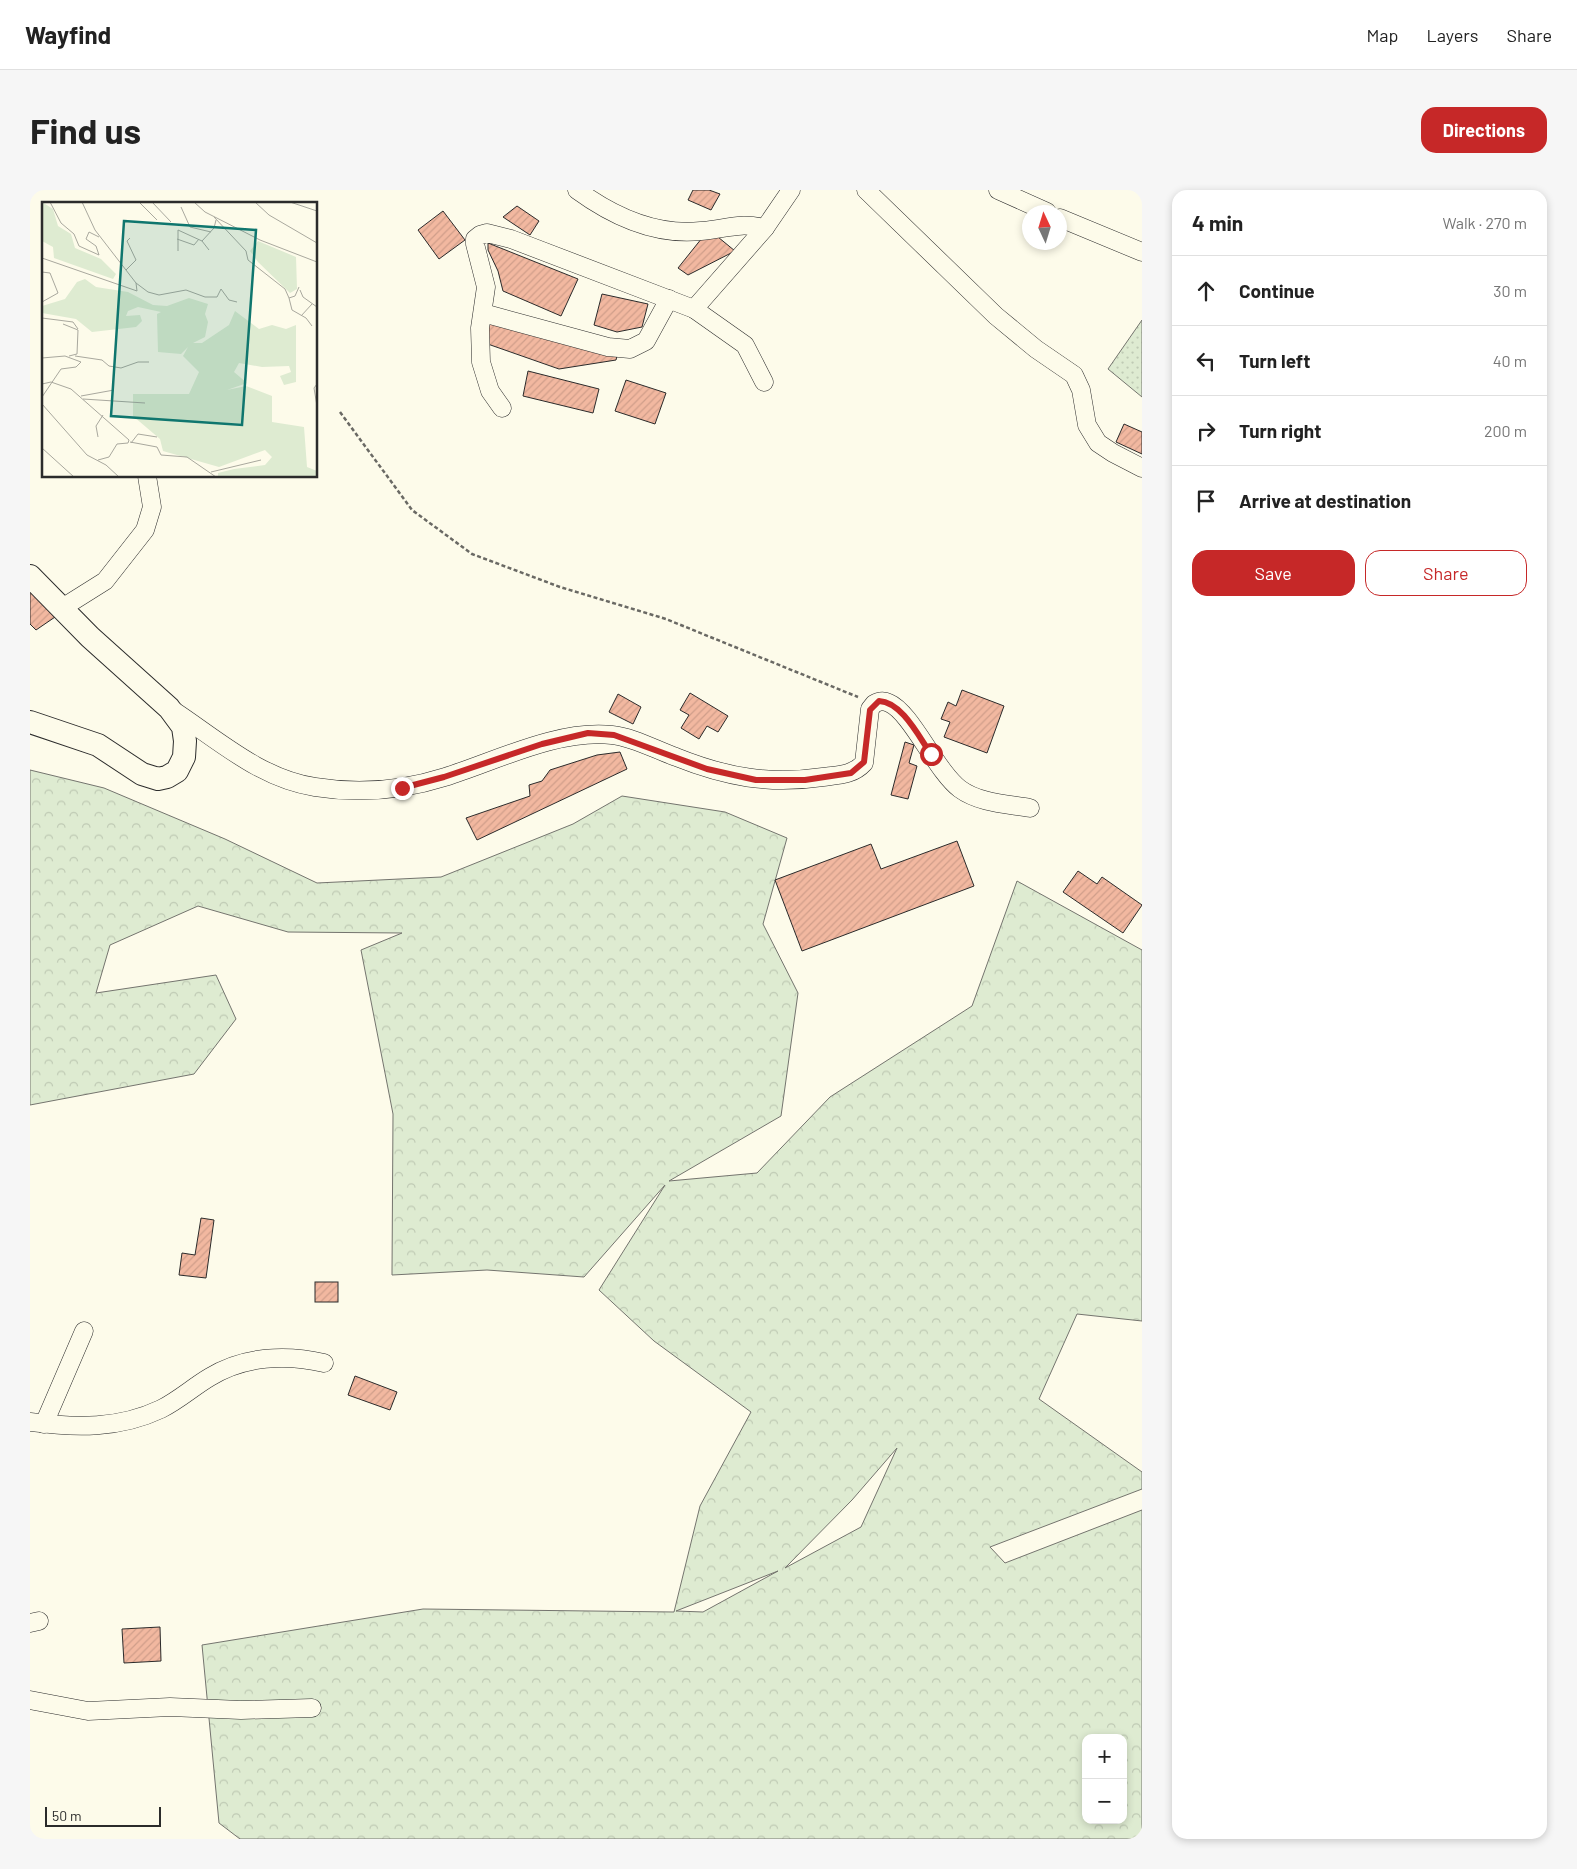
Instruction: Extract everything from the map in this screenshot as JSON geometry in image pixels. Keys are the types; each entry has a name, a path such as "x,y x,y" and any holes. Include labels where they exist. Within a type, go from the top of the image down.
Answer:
{"main road":[{"path":"30,576 90,637 169,708 183,727 185,741 184,758 177,771 167,778 158,779 142,774 98,746 40,723 30,722"}],"street":[{"path":"577,190 610,211 653,230 672,232 703,231 742,224 765,228"},
{"path":"694,309 765,228 791,190"},
{"path":"866,190 996,316 1036,349 1074,375 1081,390 1087,425 1098,443 1112,453 1142,468"},
{"path":"998,190 1031,205"},
{"path":"1067,221 1142,252"},
{"path":"502,408 490,391 481,362 480,345 486,287 475,239 480,234 487,233 511,238 694,309 744,345 764,382"},
{"path":"483,313 608,347 630,349 646,341 669,299"},
{"path":"62,608 105,581 145,530 152,508 146,478"},
{"path":"169,708 273,776 315,787 363,790 402,788 444,777 542,744 588,733 614,735 707,769 756,780 805,780 851,773 864,762 870,710 879,701 890,703 902,714 948,779 960,789 972,796 1030,808"},
{"path":"84,1331 37,1423 89,1427 108,1426 161,1409 228,1367 251,1361 301,1358 324,1363"},
{"path":"30,1700 88,1711 170,1707 241,1710 312,1708"}],"path":[{"path":"340,412 412,510 472,554 560,587 666,619 817,679 874,704"}],"green space":[{"path":"1142,320 1142,397 1108,369"},
{"path":"30,770 104,788 225,839 317,883 441,877 573,824 622,796 725,812 787,838 763,924 798,993 781,1116 669,1181 757,1173 830,1097 972,1006 1017,881 1142,950 1142,1321 1077,1314 1039,1399 1142,1472 1142,1489 990,1547 1005,1563 1142,1510 1142,1839 240,1839 219,1823 202,1645 423,1609 674,1612 700,1506 751,1412 654,1341 599,1290 665,1185 584,1277 487,1270 392,1275 393,1114 361,950 402,933 288,932 198,906 110,945 96,993 216,975 236,1019 194,1074 30,1105","holes":["897,1448 861,1527 785,1568 852,1500","778,1571 703,1612 676,1611"]}],"building":[{"path":"693,190 709,190 720,194 711,210 688,200"},
{"path":"517,206 539,221 530,235 503,217"},
{"path":"443,211 465,240 439,259 418,230"},
{"path":"718,237 735,251 688,275 678,268 702,238"},
{"path":"488,243 578,279 561,316 503,291 498,271 488,250"},
{"path":"602,294 648,304 642,327 617,332 594,325"},
{"path":"490,317 618,352 616,360 559,369 482,342"},
{"path":"528,371 599,389 593,413 523,396"},
{"path":"626,380 666,393 655,424 615,411"},
{"path":"1124,424 1142,432 1142,454 1116,442"},
{"path":"30,580 58,615 36,630 30,624"},
{"path":"962,690 1004,706 987,753 944,737 950,722 941,719 948,702 956,706"},
{"path":"690,693 728,716 718,732 707,726 699,739 681,728 689,715 680,710"},
{"path":"618,694 641,707 633,724 609,712"},
{"path":"905,742 914,745 909,763 917,766 908,799 891,795"},
{"path":"620,752 627,769 477,840 466,818 530,796 529,785 542,781 550,770 597,755"},
{"path":"957,841 974,886 802,951 775,880 871,844 881,869"},
{"path":"1078,871 1097,884 1102,877 1142,905 1123,933 1063,892"},
{"path":"201,1218 214,1220 206,1278 179,1275 182,1253 195,1255"},
{"path":"315,1282 338,1282 338,1302 315,1302"},
{"path":"355,1376 397,1392 390,1410 348,1395"},
{"path":"160,1627 161,1661 124,1663 122,1629"}],"route":[{"path":"402,788 444,777 542,744 588,733 614,735 707,769 756,780 805,780 851,773 859,769 864,762 870,710 879,701 890,703 902,714 931,754"}]}
